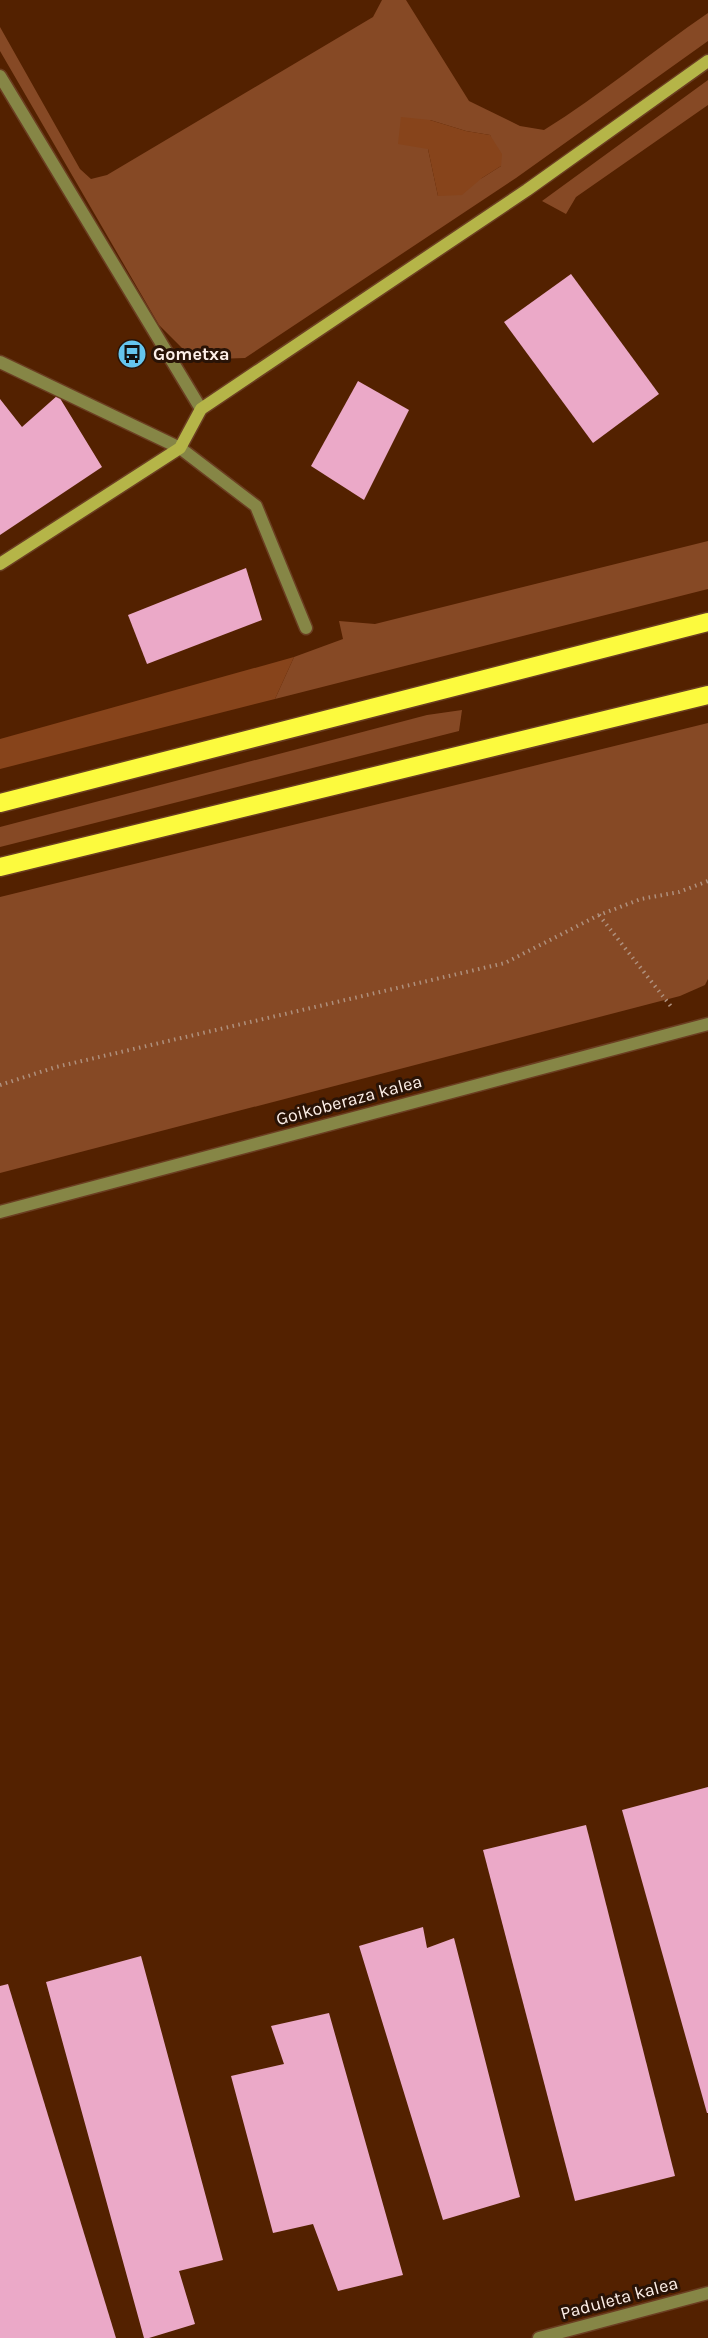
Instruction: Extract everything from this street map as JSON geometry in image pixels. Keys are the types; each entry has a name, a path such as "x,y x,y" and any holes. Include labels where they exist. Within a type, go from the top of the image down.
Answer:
{"highway":[{"path":"0,803 708,622"},
{"path":"0,867 708,694"}],"street":[{"path":"0,564 180,448 201,409 527,190 708,61"},
{"path":"0,76 201,409"},
{"path":"0,362 180,448 256,506 306,628"},
{"name":"Goikoberaza kalea","path":"0,1212 708,1024"},
{"name":"Paduleta kalea","path":"539,2338 708,2293"}],"path":[{"path":"0,1084 56,1067 504,963 599,915 641,899 678,892 708,881"},
{"path":"599,915 688,1029"}],"shaded area":[{"path":"382,0 406,0 469,101 520,126 544,130 708,13 708,41 516,178 245,358 191,357 159,325 0,51 0,27 80,169 91,179 107,175 373,17","holes":["430,120 466,131 490,135 501,166 482,178 438,196 428,149"]},
{"path":"708,80 708,105 576,197 566,214 542,201"},
{"path":"401,117 430,120 466,131 490,135 502,154 501,166 462,195 438,196 428,149 398,144"},
{"path":"708,541 708,589 275,699 294,657 343,639 339,621 375,624"},
{"path":"294,657 275,699 0,769 0,739"},
{"path":"462,710 459,731 0,847 0,827 427,715"},
{"path":"708,723 708,979 705,985 680,996 0,1173 0,897"}],"building":[{"path":"571,274 659,394 593,443 504,322"},
{"path":"358,381 409,410 364,500 311,466"},
{"path":"58,395 102,467 0,535 0,399 22,427"},
{"path":"246,568 262,620 147,664 128,615"},
{"path":"708,1787 708,2113 707,2113 622,1810"},
{"path":"586,1825 675,2176 575,2201 483,1850"},
{"path":"423,1927 427,1948 454,1938 520,2197 443,2220 359,1946"},
{"path":"141,1956 223,2260 179,2271 195,2324 149,2338 144,2338 46,1982"},
{"path":"8,1984 116,2338 0,2338 0,1986"},
{"path":"329,2013 403,2275 338,2291 313,2224 273,2233 231,2076 284,2064 271,2026"}],"place":[{"name":"Gometxa","path":"132,354"}]}
